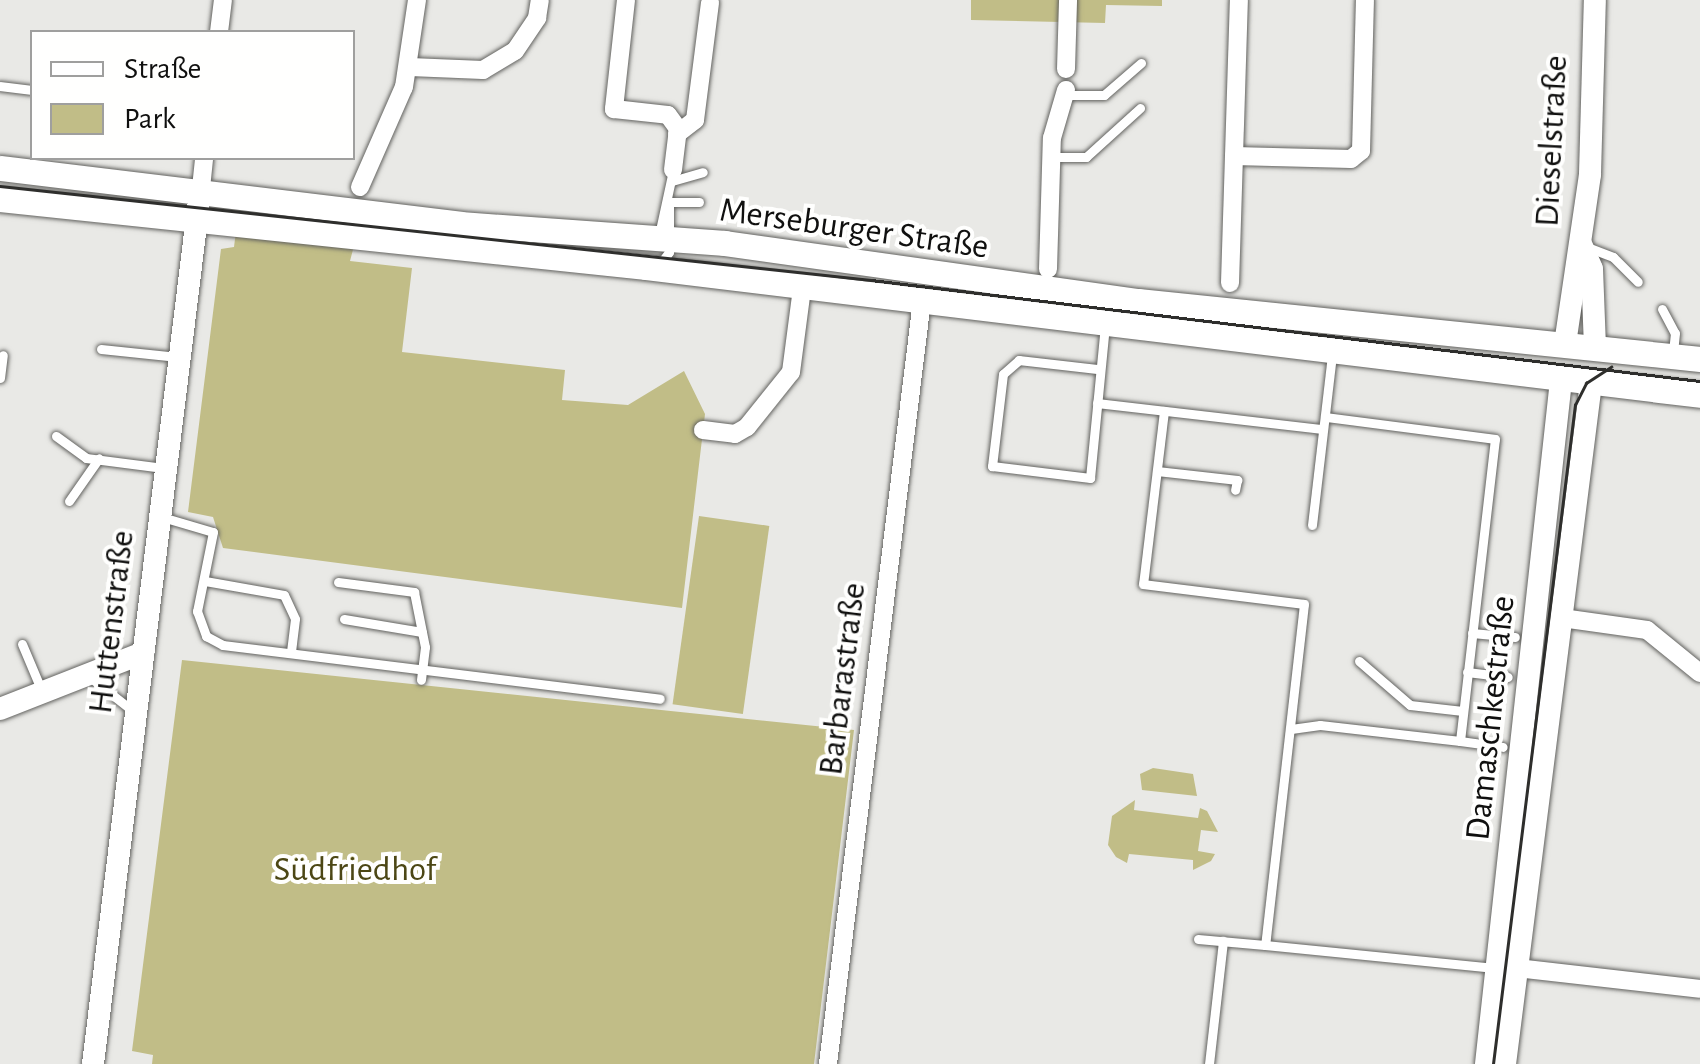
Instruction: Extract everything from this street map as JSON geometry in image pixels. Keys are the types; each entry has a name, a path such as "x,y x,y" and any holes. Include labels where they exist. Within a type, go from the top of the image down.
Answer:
{"main road":[{"name":"Merseburger Straße","path":"0,168 201,188 460,224 841,256 1138,301 1700,359"},
{"name":"Merseburger Straße","path":"0,199 646,267 1105,322 1332,354 1700,395"},
{"path":"1561,380 1565,344"},
{"path":"1591,383 1594,347"}],"street":[{"path":"219,30 223,0"},
{"path":"360,186 410,67 417,0"},
{"path":"410,67 482,70 515,51 537,18 540,0"},
{"path":"626,0 614,109 668,115 677,134 672,176"},
{"path":"1066,70 1068,0"},
{"path":"1230,283 1238,0"},
{"path":"1234,156 1351,159 1361,152 1365,0"},
{"name":"Dieselstraße","path":"1565,344 1581,244 1595,0"},
{"path":"677,134 694,120 710,3"},
{"path":"1048,269 1051,157 1066,92"},
{"path":"201,188 204,160"},
{"name":"Huttenstraße","path":"92,1064 201,188"},
{"path":"1581,244 1592,269 1594,347"},
{"name":"Merseburger Straße","path":"703,430 735,434 748,427 791,372 802,288"},
{"name":"Barbarastraße","path":"828,1064 922,301"},
{"name":"Damaschkestraße","path":"1506,1064 1507,968 1561,380"},
{"name":"Damaschkestraße","path":"1486,1064 1507,968 1562,618 1591,383"},
{"path":"1562,618 1646,630 1665,638 1700,673"},
{"path":"0,709 143,653"},
{"path":"1507,968 1700,990"}],"lane":[{"path":"1066,92 1104,95 1141,63"},
{"path":"0,86 30,90"},
{"path":"1051,157 1086,157 1140,108"},
{"path":"661,241 672,176 703,172"},
{"path":"669,202 699,202"},
{"path":"646,267 665,261 661,241 669,202"},
{"path":"1581,244 1613,257 1638,282"},
{"path":"1662,309 1675,332 1673,356"},
{"path":"1097,368 1019,360 1004,374 988,466 1090,478 1097,368 1105,322"},
{"path":"101,349 180,357"},
{"path":"1312,525 1332,354"},
{"path":"0,378 3,355"},
{"path":"1097,403 1324,429"},
{"path":"1164,411 1143,584 1304,604 1265,945"},
{"path":"1324,417 1494,439 1460,741"},
{"path":"56,436 86,458 166,468"},
{"path":"69,501 98,458"},
{"path":"1156,471 1237,480 1235,490"},
{"path":"160,516 213,532 198,611 206,636 223,645 421,675 660,699"},
{"path":"205,580 284,595 295,618 291,654"},
{"path":"338,582 414,592 422,632 421,675"},
{"path":"344,619 422,632"},
{"path":"1472,632 1514,637"},
{"path":"22,644 42,692"},
{"path":"1359,661 1410,705 1463,711"},
{"path":"1467,672 1508,677"},
{"path":"85,673 136,713"},
{"path":"1290,729 1320,725 1502,747"},
{"path":"1198,938 1507,968"},
{"path":"1208,1064 1223,941"}],"green space":[{"path":"971,0 1162,0 1162,6 1106,5 1105,23 971,20"},
{"path":"236,231 355,242 350,261 412,268 402,352 565,370 562,400 628,405 684,371 705,414 682,608 223,548 213,517 188,512 221,249 234,247"},
{"path":"699,516 769,526 743,714 673,704"},
{"name":"Südfriedhof","path":"182,660 854,730 814,1064 152,1064 153,1055 132,1051"},
{"path":"1153,768 1193,774 1197,796 1142,790 1140,774"},
{"path":"1135,800 1134,810 1198,818 1200,808 1207,811 1218,832 1201,830 1198,851 1215,854 1211,861 1193,870 1193,860 1129,854 1127,863 1116,857 1108,845 1112,816"}],"tram line":[{"path":"0,186 871,280 1700,381"},
{"path":"1493,1064 1575,405 1586,383 1611,367"}]}
